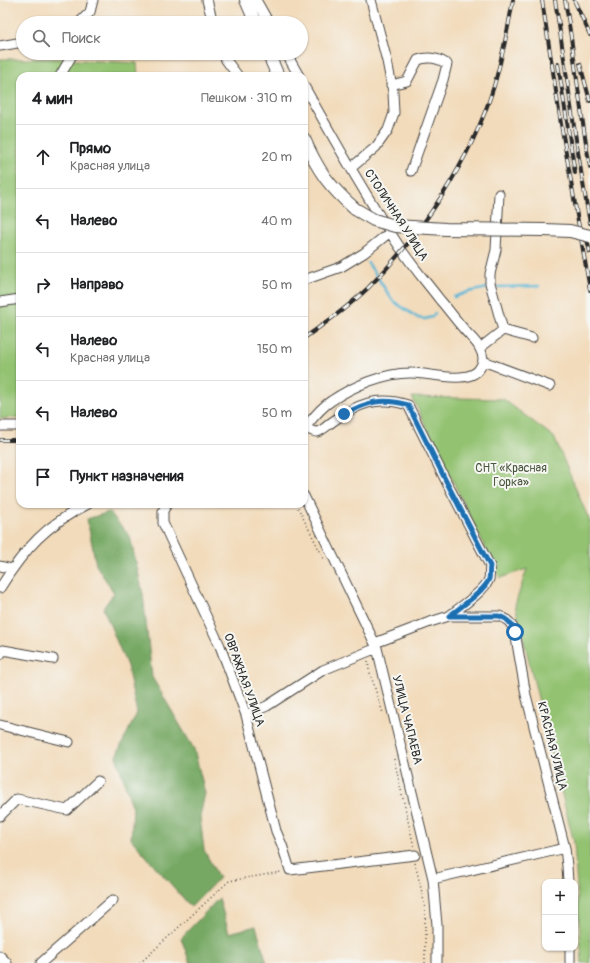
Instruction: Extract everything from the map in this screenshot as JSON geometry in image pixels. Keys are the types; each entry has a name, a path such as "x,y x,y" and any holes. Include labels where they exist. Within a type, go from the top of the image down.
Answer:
{"main road":[{"path":"246,0 253,16"},
{"path":"271,60 276,72"},
{"path":"308,149 313,161 328,183 355,209 374,220 395,226 446,229 570,231 590,236"}],"street":[{"path":"86,16 90,12 93,0"},
{"path":"207,0 211,16"},
{"path":"256,0 265,16"},
{"path":"351,168 376,147 388,130 394,113 386,54 371,0"},
{"path":"0,46 16,43"},
{"path":"391,85 407,81 418,60 427,57 447,64 443,80 411,171"},
{"path":"62,72 69,60"},
{"path":"226,60 235,72"},
{"path":"290,60 296,72"},
{"name":"СТОЛИЧНАЯ УЛИЦА","path":"308,93 390,232 424,280 480,348"},
{"path":"499,194 496,250 490,274 490,283 503,330"},
{"path":"308,279 341,267 364,253 390,232"},
{"path":"0,302 16,300"},
{"path":"503,330 532,338"},
{"path":"308,423 331,401 353,389 392,374 410,372 455,378 467,377 475,374 481,368 483,361 480,348 503,330"},
{"path":"483,361 550,386"},
{"path":"246,714 267,706 323,670 449,616 474,597 489,579 490,566 408,405 388,400 376,401 359,406 344,414 322,430 316,432 308,429"},
{"path":"0,426 16,426"},
{"name":"УЛИЦА ЧАПАЕВА","path":"308,504 376,646 433,879 437,925 437,963"},
{"path":"0,588 30,545 54,524 80,508"},
{"name":"ОВРАЖНАЯ УЛИЦА","path":"165,508 163,511 163,523 220,646 246,714 276,831 290,870"},
{"path":"0,566 12,569"},
{"name":"КРАСНАЯ УЛИЦА","path":"449,616 499,616 506,618 512,624 515,632 526,695 565,848 568,866 568,879"},
{"path":"0,655 4,650 53,660"},
{"path":"0,725 69,742"},
{"path":"0,816 17,799 67,810 98,781"},
{"path":"433,879 565,848"},
{"path":"290,870 415,855"},
{"path":"41,963 114,900"},
{"path":"570,951 570,963"},
{"path":"0,956 7,963"}],"path":[{"path":"368,652 368,670 385,719"},
{"path":"394,757 425,910 425,963"},
{"path":"140,963 229,881 290,870"}],"green space":[{"path":"0,59 76,60 137,63 138,72 16,72 16,417 0,419"},
{"name":"СНТ «Красная Горка»","path":"412,397 503,399 554,437 590,522 590,963 582,963 578,879 576,879 574,843 515,605 527,569 500,578"},
{"path":"109,512 130,536 143,594 152,677 194,749 205,793 200,817 204,850 219,878 191,907 131,839 133,809 116,756 137,713 127,666 103,608 114,593 96,565 87,519"},
{"path":"219,898 229,933 256,926 267,963 190,963 181,938"}],"waterway":[{"path":"368,263 393,301 418,318 425,319 432,317 435,313"},
{"path":"494,287 539,286"},
{"path":"454,297 468,292 488,288"}],"railway":[{"path":"308,335 353,301 388,267 408,244 426,219 459,168 484,114 494,86 500,65 513,0"},
{"path":"542,0 561,124 590,290"},
{"path":"555,0 590,223"},
{"path":"565,0 590,167"},
{"path":"574,0 590,35"},
{"path":"558,64 575,173"},
{"path":"580,64 590,101"},
{"path":"585,232 590,252"},
{"path":"0,440 16,440"}],"route":[{"path":"344,414 359,406 376,401 388,400 408,405 490,566 489,579 484,586 474,597 449,616 499,616 506,618 512,624 515,632"}]}
